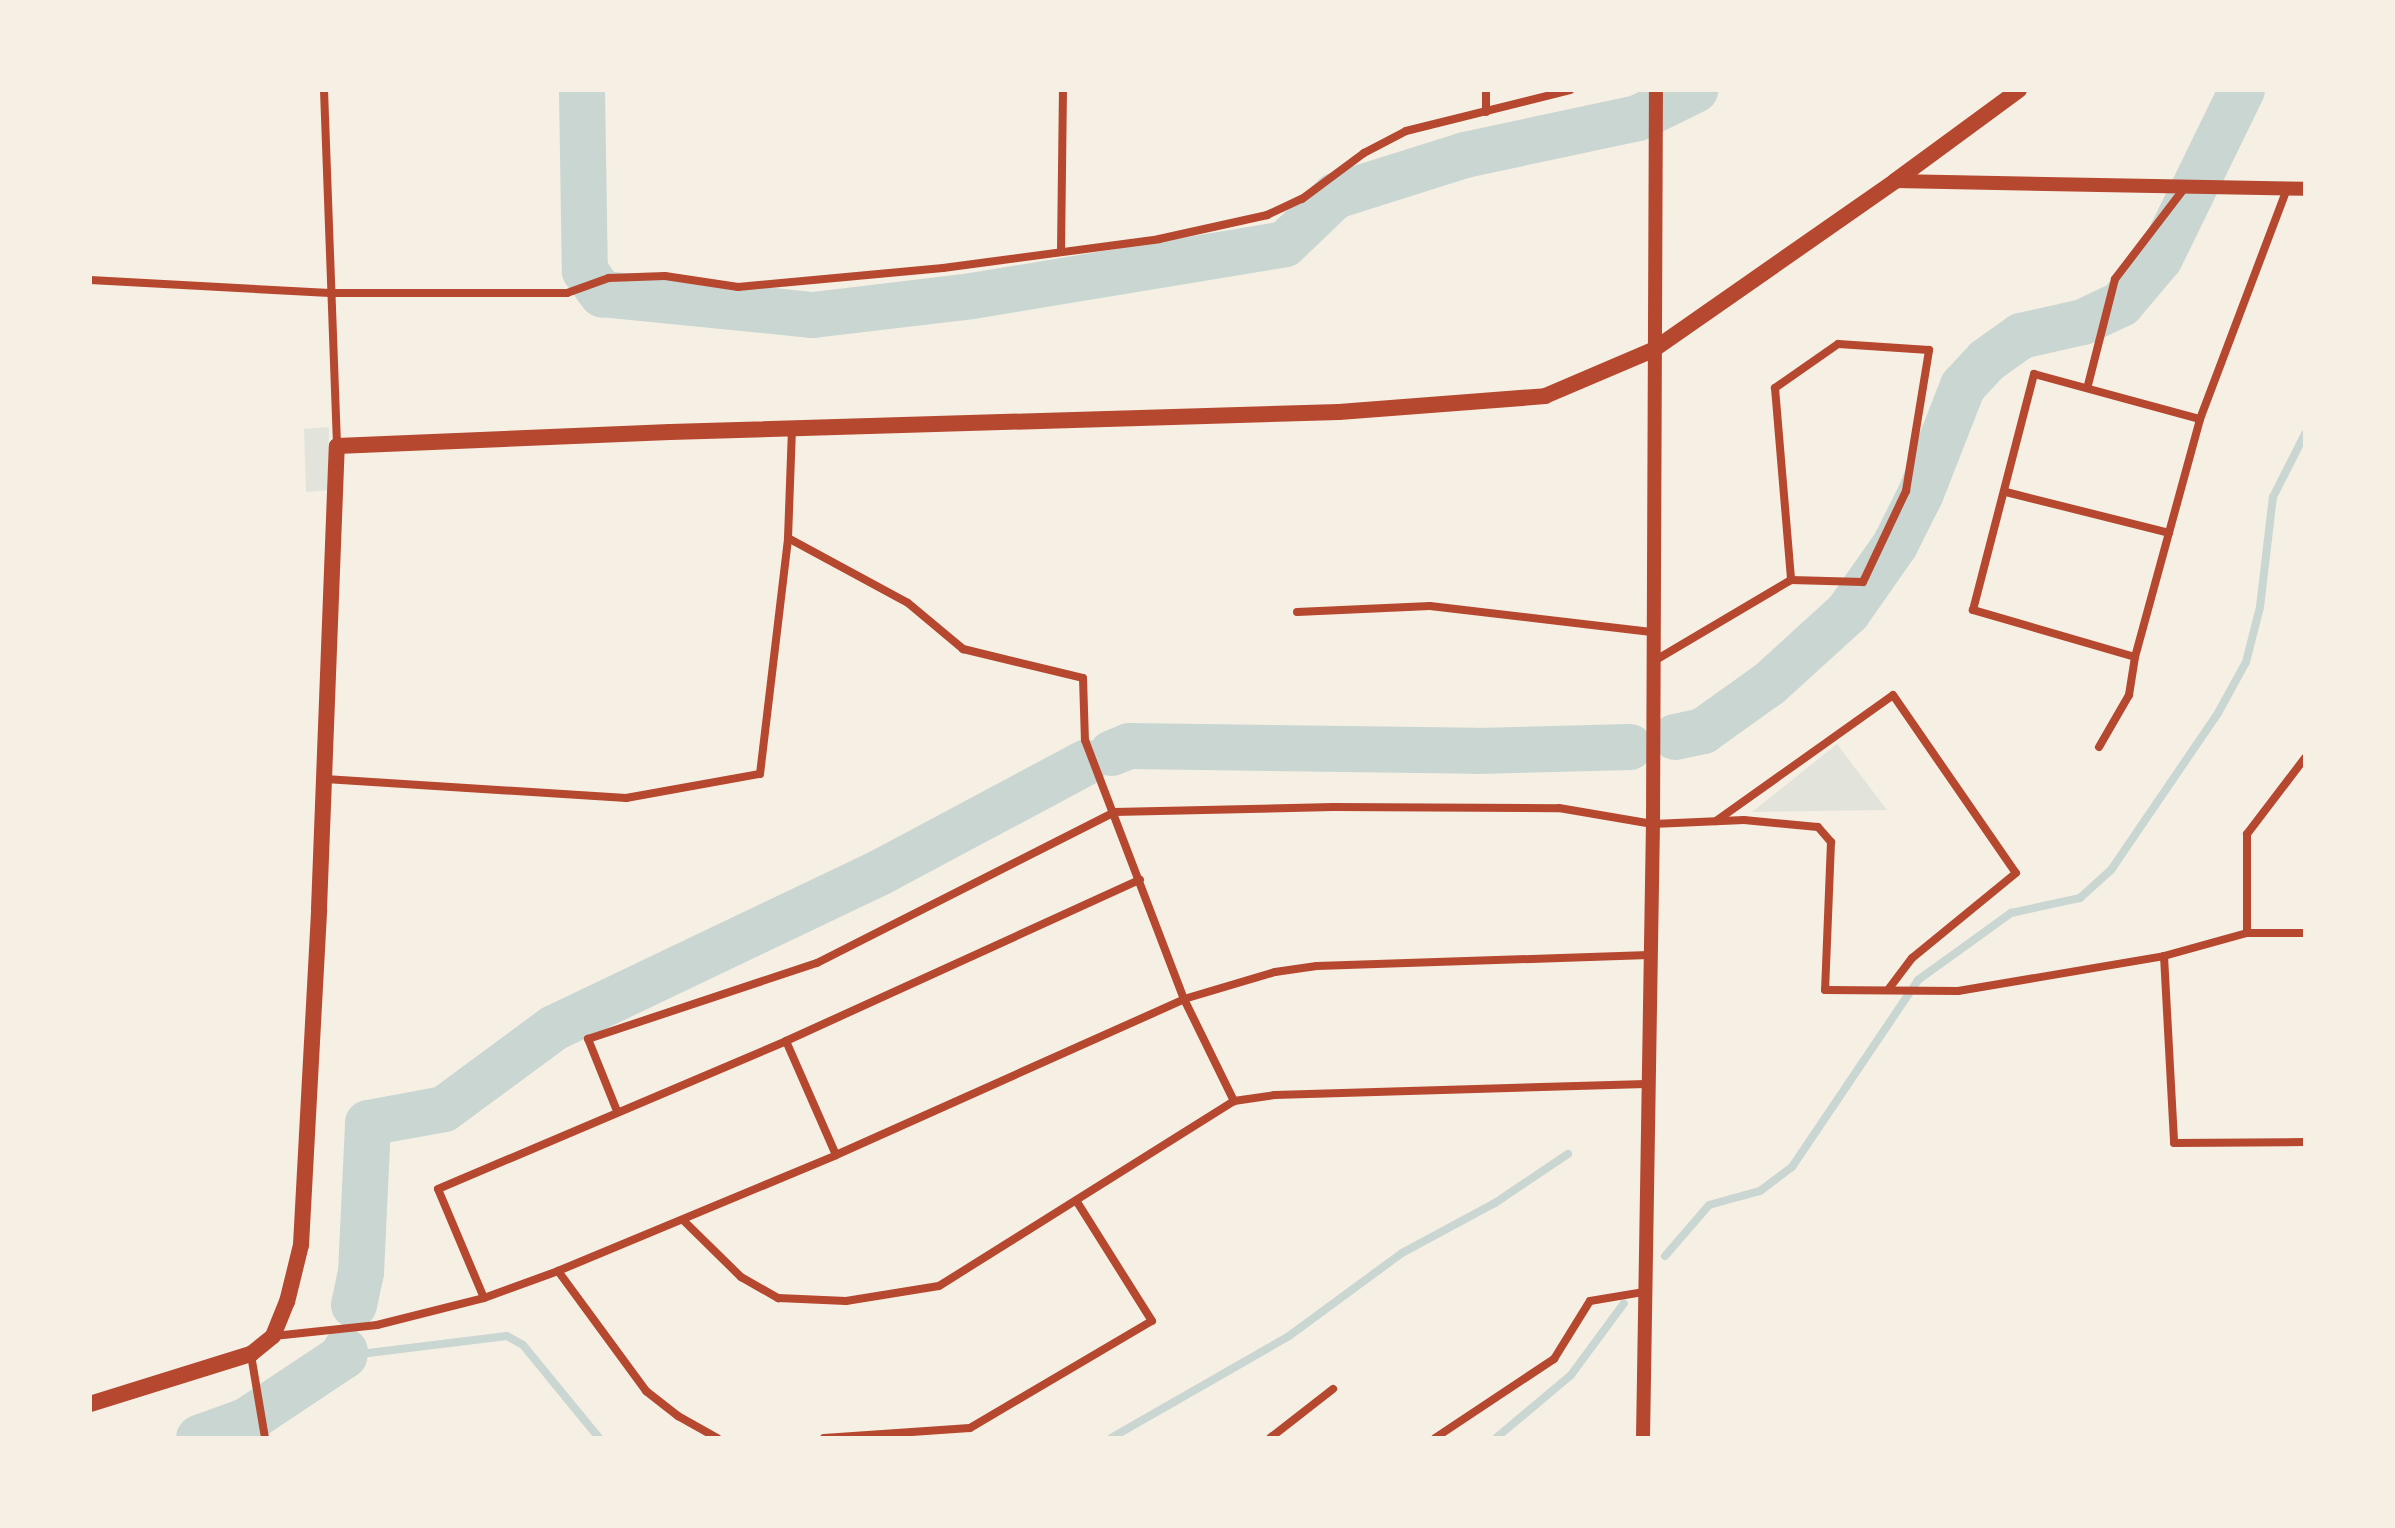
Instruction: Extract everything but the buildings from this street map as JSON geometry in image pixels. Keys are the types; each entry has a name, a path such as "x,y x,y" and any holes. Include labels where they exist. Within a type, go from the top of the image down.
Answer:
{"main road":[{"path":"90,1404 251,1354 273,1336 287,1302 301,1245 337,446 670,432 1339,412 1489,403 1545,396 1653,350 2019,90"}],"street":[{"path":"324,90 337,446"},
{"path":"1061,251 1063,90"},
{"path":"1486,90 1486,112"},
{"path":"90,280 330,293 567,293 609,278 651,277 738,287 943,268 1159,239 1267,215 1302,199 1364,153 1406,131 1570,90"},
{"path":"1643,1438 1646,1084 1653,824 1656,90"},
{"path":"1895,181 2305,189"},
{"path":"2088,385 2115,279 2186,186"},
{"path":"2099,747 2129,695 2135,657 2200,419 2287,189"},
{"path":"1653,662 1791,580 1863,582 1906,491 1929,350 1838,344 1775,388 1791,580"},
{"path":"2135,657 1973,610 2006,492 2034,374 2088,385 2200,419"},
{"path":"323,779 626,798 760,774 788,538 792,430"},
{"path":"2006,492 2169,533"},
{"path":"788,538 908,603 963,649 1083,678 1085,740 1184,999 1234,1101"},
{"path":"1297,612 1430,606 1653,632"},
{"path":"1715,822 1893,695 2016,873 1912,958 1889,989"},
{"path":"2247,933 2247,834 2305,758"},
{"path":"617,1111 588,1039 817,963 1114,812 1333,807 1559,808 1653,824 1744,820 1818,827 1831,842 1825,990 1904,989 1934,992 2164,956 2247,933 2305,933"},
{"path":"484,1298 438,1189 786,1041 1140,880"},
{"path":"273,1336 377,1325 484,1298 684,1221 1184,999 1275,972 1317,966 1649,955"},
{"path":"2164,956 2174,1143 2305,1142"},
{"path":"786,1041 836,1155"},
{"path":"684,1221 741,1277 778,1298 846,1301 939,1286 1234,1101 1275,1095 1646,1084"},
{"path":"824,1438 970,1428 1152,1321 1077,1202"},
{"path":"558,1271 646,1391 678,1416 717,1438"},
{"path":"1435,1438 1554,1359 1590,1301 1644,1292"},
{"path":"251,1354 265,1438"},
{"path":"1270,1438 1333,1389"}],"shaded area":[{"path":"329,427 328,490 306,492 304,429"},
{"path":"1837,744 1887,810 1752,812"}],"waterway":[{"path":"582,90 585,271 602,294 813,315 972,296 1285,244 1335,196 1465,155 1638,118 1695,90"},
{"path":"1675,737 1703,731 1769,684 1848,612 1895,545 1921,493 1963,386 1986,361 2021,336 2083,322 2121,304 2160,258 2242,90"},
{"path":"1665,1256 1709,1205 1760,1191 1792,1167 1918,980 2011,913 2080,898 2111,870 2218,713 2246,662 2260,607 2273,497 2305,434"},
{"path":"1112,753 1129,746 1476,751 1630,747"},
{"path":"354,1305 361,1273 368,1123 444,1109 554,1028 879,873 1085,763"},
{"path":"1111,1438 1289,1336 1402,1253 1495,1203 1568,1154"},
{"path":"1496,1438 1571,1375 1624,1303"},
{"path":"344,1356 507,1336 523,1345 599,1438"},
{"path":"199,1438 246,1421 344,1356 345,1351"}]}
